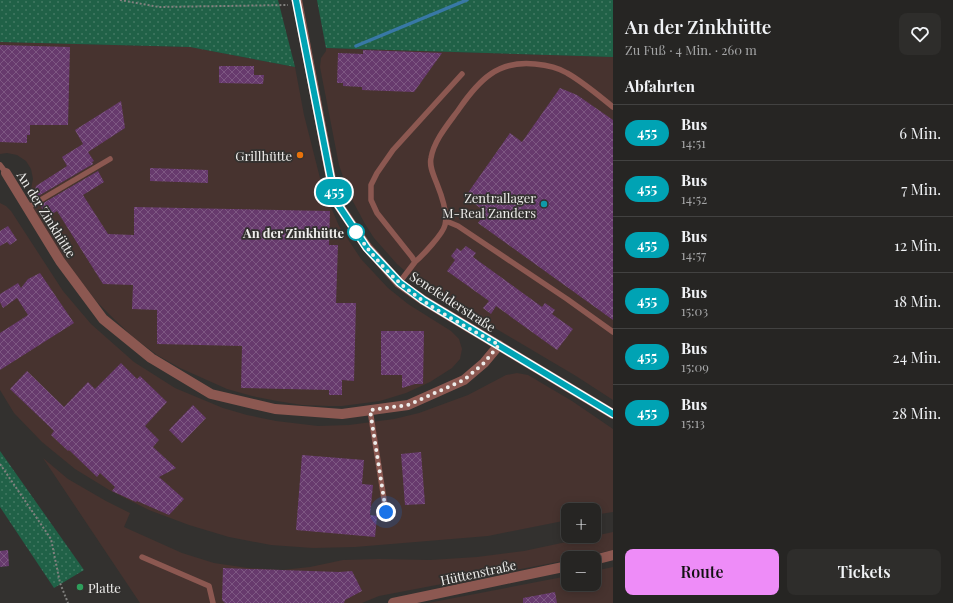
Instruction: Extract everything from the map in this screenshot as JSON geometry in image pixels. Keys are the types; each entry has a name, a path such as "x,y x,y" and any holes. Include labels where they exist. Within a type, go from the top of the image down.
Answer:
{"street":[{"name":"Senefelderstraße","path":"297,3 335,200 367,248 400,283 423,300 613,414"},
{"name":"An der Zinkhütte","path":"3,169 60,261 103,319 151,358 211,394 275,409 342,414 408,405 464,380 484,363 499,345"},
{"path":"601,558 613,555"},
{"name":"Hüttenstraße","path":"393,603 561,567"}],"lane":[{"path":"400,283 415,262 444,230 446,221 442,197 431,170 430,159 434,147 468,96 486,78 500,68 511,64 528,63 550,65 566,72 613,107"},
{"path":"415,262 375,209 370,196 371,185 377,173 393,150 462,74"},
{"path":"27,208 110,159"},
{"path":"446,221 458,226 613,332"},
{"path":"370,410 386,512"},
{"path":"142,557 209,586 213,603"}],"path":[{"path":"120,0 159,7 297,3"},
{"path":"0,464 51,539 60,583 68,603"}],"shaded area":[{"path":"0,42 190,47 295,67 304,115 322,186 339,226 361,259 388,288 408,304 451,331 459,339 462,349 460,359 452,368 430,382 406,393 380,401 342,406 328,406 302,405 277,401 227,389 180,368 157,355 133,337 96,301 64,259 32,209 29,199 33,179 31,169 26,161 17,155 7,153 0,154"},
{"path":"326,48 613,57 613,400 576,376 429,289 397,264 374,238 349,194 339,165 320,67 321,58 326,51"},
{"path":"0,203 11,211 63,291 91,324 134,362 175,388 223,408 247,415 276,421 318,426 349,425 394,419 419,413 468,395 506,375 517,373 528,375 572,401 613,429 613,512 601,514 601,503 561,503 561,521 488,536 355,547 313,548 271,545 229,537 189,525 149,510 111,491 75,469 42,442 14,413 0,390"},
{"path":"43,458 68,479 130,513 124,527 182,553 214,563 248,568 282,570 310,567 343,560 430,560 477,557 524,551 561,543 601,543 601,535 613,532 613,550 601,553 601,551 561,551 561,561 379,596 362,603 140,603"},
{"path":"613,567 613,603 428,603 561,577 561,591 601,591 601,570"}],"green space":[{"path":"0,0 278,0 295,67 190,47 0,42"},
{"path":"317,0 613,0 613,57 326,48"},
{"path":"0,451 84,570 54,588 0,507"}],"building":[{"path":"0,45 70,47 68,125 30,125 30,135 27,135 27,143 0,142"},
{"path":"363,50 442,53 414,92 362,90 362,87 343,86 343,83 337,83 338,53 363,54"},
{"path":"219,66 254,66 254,75 264,75 263,84 219,83"},
{"name":"Zentrallager M-Real Zanders","path":"560,88 577,95 613,120 613,320 478,223 486,212 465,197 510,133 522,142"},
{"path":"121,101 125,128 88,152 94,161 92,162 93,164 35,198 36,186 67,166 62,157 83,144 75,130"},
{"path":"150,168 208,170 208,183 150,181"},
{"path":"98,171 104,182 83,195 108,234 134,235 134,207 330,211 329,245 338,245 336,303 356,303 354,381 342,380 342,395 329,395 329,390 241,388 242,346 157,344 157,310 132,309 133,285 103,284 57,211 47,217 40,205"},
{"path":"8,226 17,240 10,245 7,242 0,246 0,231"},
{"path":"466,246 476,253 473,257 542,307 545,303 555,310 552,314 573,329 557,350 496,306 491,314 483,308 489,301 447,271 455,260 451,256 457,248 461,251"},
{"path":"40,273 74,323 0,370 0,333 28,315 17,298 3,308 0,302 0,294 18,283 21,288 28,279"},
{"path":"381,331 424,331 423,384 415,384 402,388 402,375 381,375"},
{"path":"121,363 137,379 140,376 167,402 145,426 159,440 153,447 176,468 159,477 184,499 169,515 112,491 115,487 100,473 97,477 69,450 68,451 51,435 54,431 10,389 27,371 64,407 88,382 95,389"},
{"path":"193,405 206,418 182,443 169,430"},
{"path":"421,452 425,504 405,505 401,454"},
{"path":"302,455 364,460 362,484 373,485 370,515 377,516 375,537 296,530"},
{"path":"8,550 9,566 0,567 0,551"},
{"path":"223,568 339,572 352,571 362,591 345,600 344,603 225,603 222,600"},
{"path":"555,592 557,603 523,603 523,598"}],"waterway":[{"path":"356,46 467,0"}],"bus line":[{"name":"455","path":"296,0 335,200 367,248 400,283 423,300 613,414"}],"place":[{"name":"Grillhütte","path":"300,155"},
{"name":"Zentrallager M-Real Zanders","path":"544,204"},
{"name":"An der Zinkhütte","path":"356,232"},
{"name":"Platte","path":"80,587"}],"route":[{"path":"356,232 367,248 400,283 423,300 499,345 484,363 464,380 408,405 370,410 386,512"}]}
